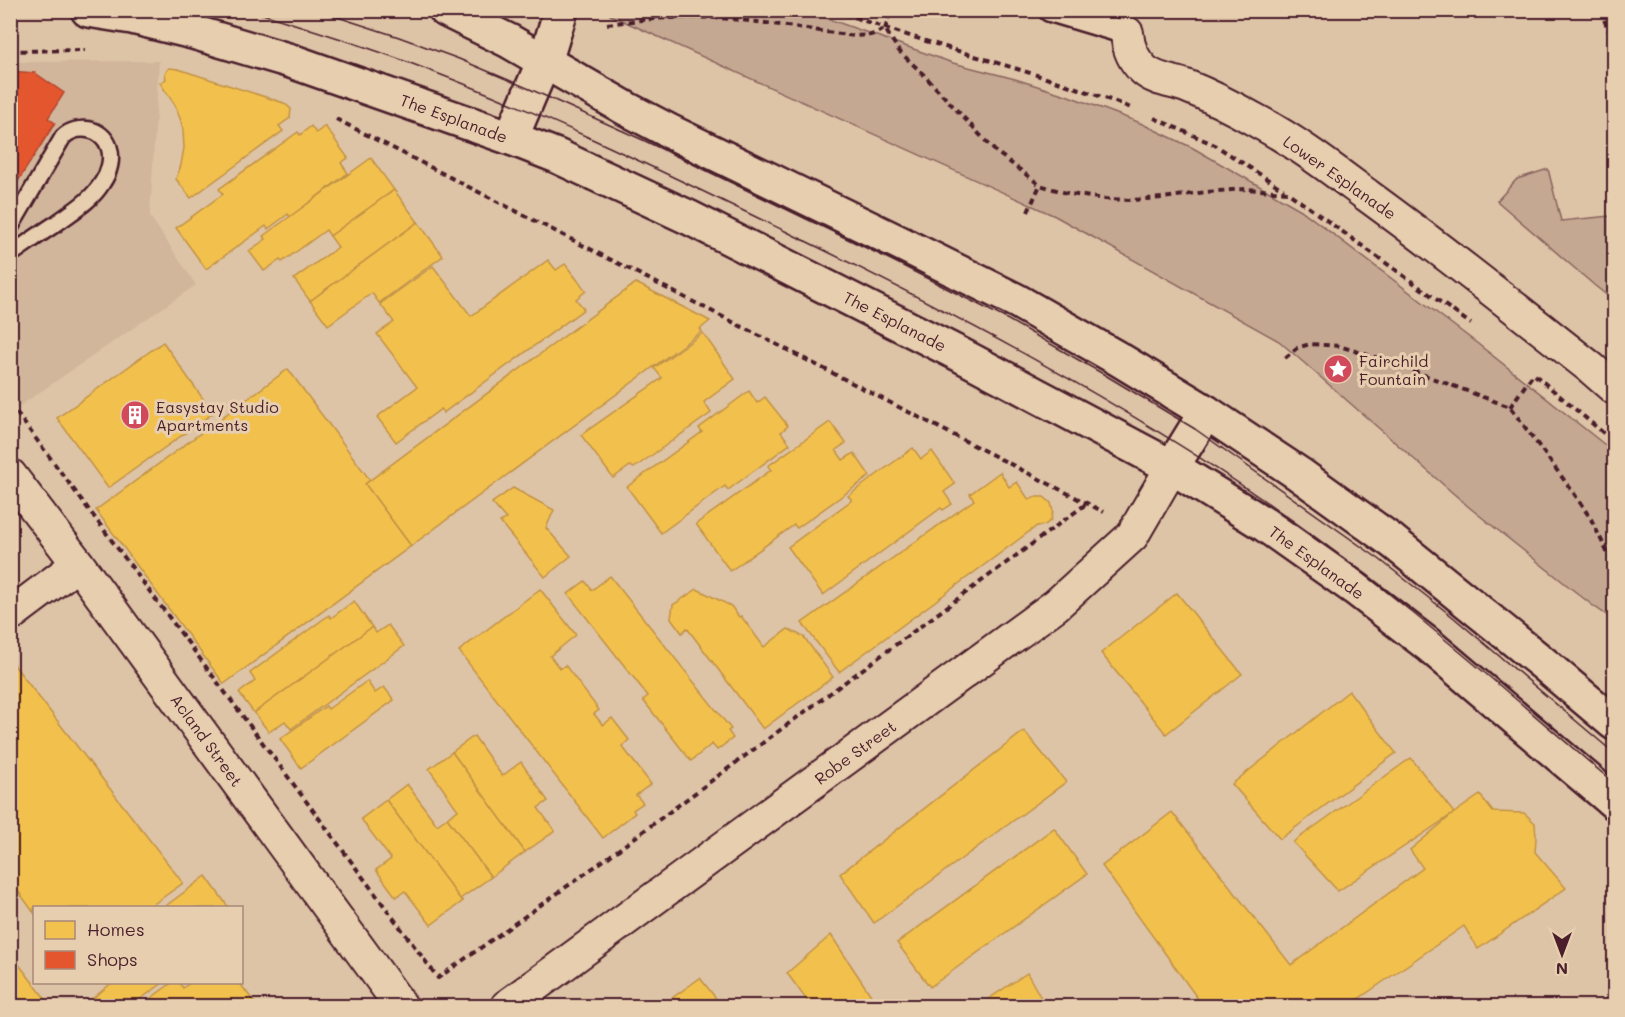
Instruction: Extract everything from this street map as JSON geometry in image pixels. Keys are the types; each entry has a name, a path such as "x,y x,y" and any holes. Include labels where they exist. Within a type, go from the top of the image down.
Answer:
{"street":[{"name":"The Esplanade","path":"88,10 132,17 193,32 291,61 557,156 690,218 959,354 1172,467 1264,524 1430,646 1614,802"},
{"path":"446,10 486,29 669,131 1017,302 1117,358 1206,412 1299,474 1392,541 1614,723"},
{"path":"511,138 561,10"},
{"name":"Lower Esplanade","path":"1050,10 1127,33 1135,59 1148,73 1186,87 1260,122 1312,155 1412,228 1614,388"},
{"path":"1172,467 1206,412"},
{"name":"Robe Street","path":"507,1006 1056,605 1132,536 1172,467"},
{"name":"Acland Street","path":"10,475 78,564 401,1006"},
{"path":"10,615 78,564"}],"lane":[{"path":"10,228 63,137 78,129 88,129 101,136 110,148 110,164 97,190 85,203 10,255"}],"path":[{"path":"835,10 885,29 1095,94 1134,109"},
{"path":"607,24 642,19 715,18 855,36 871,35 885,29 891,10"},
{"path":"1600,10 1614,43"},
{"path":"885,29 899,51 995,151 1040,185 1070,194 1131,200 1246,189 1287,192"},
{"path":"10,51 95,49"},
{"path":"1153,117 1215,145 1287,192 1475,326"},
{"path":"335,118 1105,512"},
{"path":"1028,212 1040,185"},
{"path":"1286,358 1297,348 1310,344 1339,346 1510,406 1585,510 1614,566"},
{"path":"1526,367 1614,442"},
{"path":"1510,406 1534,373"},
{"path":"10,404 438,978 636,837 1086,504"}],"shaded area":[{"path":"775,10 795,17 798,11 806,11 953,63 1066,95 1138,122 1193,148 1301,210 1478,344 1614,452 1614,620 1470,508 1279,341 1055,216 610,15 611,11"},
{"path":"159,61 150,216 196,285 11,412 11,62"},
{"path":"1548,169 1561,221 1610,216 1614,213 1614,301 1497,201 1517,179"}],"building: Homes":[{"path":"169,68 284,103 291,109 290,118 279,126 283,131 191,198 176,179 184,148 183,130 175,105 160,83 166,79 165,73"},
{"path":"311,126 316,133 325,126 348,158 341,163 348,173 290,217 288,214 268,229 266,226 206,269 176,228 223,194 219,189 298,132 300,135"},
{"path":"371,158 394,190 330,236 326,230 282,262 280,260 264,271 249,251 266,239 263,236"},
{"path":"394,190 418,222 310,301 294,279 338,247 330,236"},
{"path":"418,222 443,256 379,303 372,293 328,325 310,301"},
{"path":"548,260 556,270 565,264 586,291 576,299 584,309 443,413 441,409 396,442 377,417 417,387 377,334 394,322 380,304 433,266 471,316"},
{"path":"636,283 710,321 700,329 702,331 411,546 365,484"},
{"path":"703,333 735,379 704,402 711,413 634,468 630,466 613,478 581,435 662,378 654,368"},
{"name":"Easystay Studio Apartments","path":"163,342 213,413 108,488 57,418"},
{"path":"288,369 370,480 365,484 411,546 224,684 96,510"},
{"path":"749,391 757,403 765,397 788,426 781,432 790,444 728,490 725,486 661,533 627,487 702,432 699,428"},
{"path":"830,422 846,443 836,450 843,460 854,453 870,476 797,528 794,525 730,571 696,524 771,470 768,466"},
{"path":"913,448 921,459 932,451 955,484 944,492 952,504 943,510 941,508 823,595 788,547 852,500 848,496"},
{"path":"1000,472 1009,487 1017,482 1029,500 1044,497 1051,503 1053,511 1051,520 1045,525 1037,526 839,672 802,623 974,500 970,494"},
{"path":"513,488 554,510 546,528 571,556 545,577 500,522 506,519 492,503"},
{"path":"610,576 731,729 728,731 733,738 717,750 712,744 691,761 643,700 648,696 568,594 585,581 592,590"},
{"path":"540,589 576,635 550,656 560,669 565,665 599,710 594,714 603,725 612,718 629,740 622,746 651,784 636,795 643,803 633,810 635,813 603,838 459,651"},
{"path":"697,589 731,606 764,647 788,629 804,637 833,677 763,729 687,628 682,633 671,618 673,605"},
{"path":"1177,593 1242,674 1166,734 1101,653"},
{"path":"354,601 372,627 254,713 239,693 255,681 250,673 329,615 331,618"},
{"path":"388,625 404,646 291,729 285,721 269,732 254,713 372,627 376,633"},
{"path":"11,661 183,883 151,906 33,906 33,912 10,880"},
{"path":"367,681 375,693 384,687 394,700 301,768 280,739 326,706 328,709"},
{"path":"1349,691 1396,753 1280,839 1232,784"},
{"path":"1024,731 1066,782 874,923 840,874"},
{"path":"474,736 502,776 521,762 548,801 538,808 555,831 525,852 452,752"},
{"path":"452,752 525,852 491,877 447,818 458,810 429,769"},
{"path":"1411,758 1454,813 1338,891 1293,842"},
{"path":"407,784 437,825 447,818 491,877 460,899 386,800"},
{"path":"1480,795 1493,812 1524,813 1535,823 1535,852 1566,888 1478,949 1464,926 1348,1006 1203,1006 1102,866 1172,812 1291,965 1423,868 1410,850 1454,813"},
{"path":"386,800 463,901 431,925 405,891 396,897 376,870 391,859 361,819"},
{"path":"1054,828 1087,874 930,987 897,943"},
{"path":"206,876 228,906 166,906"},
{"path":"831,935 878,1006 811,1006 787,973"},
{"path":"10,953 51,1006 10,1006"},
{"path":"1027,973 1041,998 1032,1006 978,1006"},
{"path":"700,978 722,1006 672,1006 668,1001"},
{"path":"111,984 161,984 131,1006 98,1006 92,999"},
{"path":"170,984 180,984 183,988 188,984 240,984 257,1006 140,1006"},
{"path":"1063,999 1069,1006 1054,1006"}],"building: Shops":[{"path":"10,71 35,73 64,93 48,118 55,123 10,194"}],"tram line":[{"path":"250,10 409,63 566,127 848,262 1036,360 1217,469 1319,540 1448,642 1614,783"},
{"path":"316,10 459,59 643,140 893,261 1003,317 1105,375 1195,429 1379,559 1453,617 1614,753"}],"place":[{"name":"Fairchild Fountain","path":"1338,369"},
{"name":"Easystay Studio Apartments","path":"135,415"}]}
